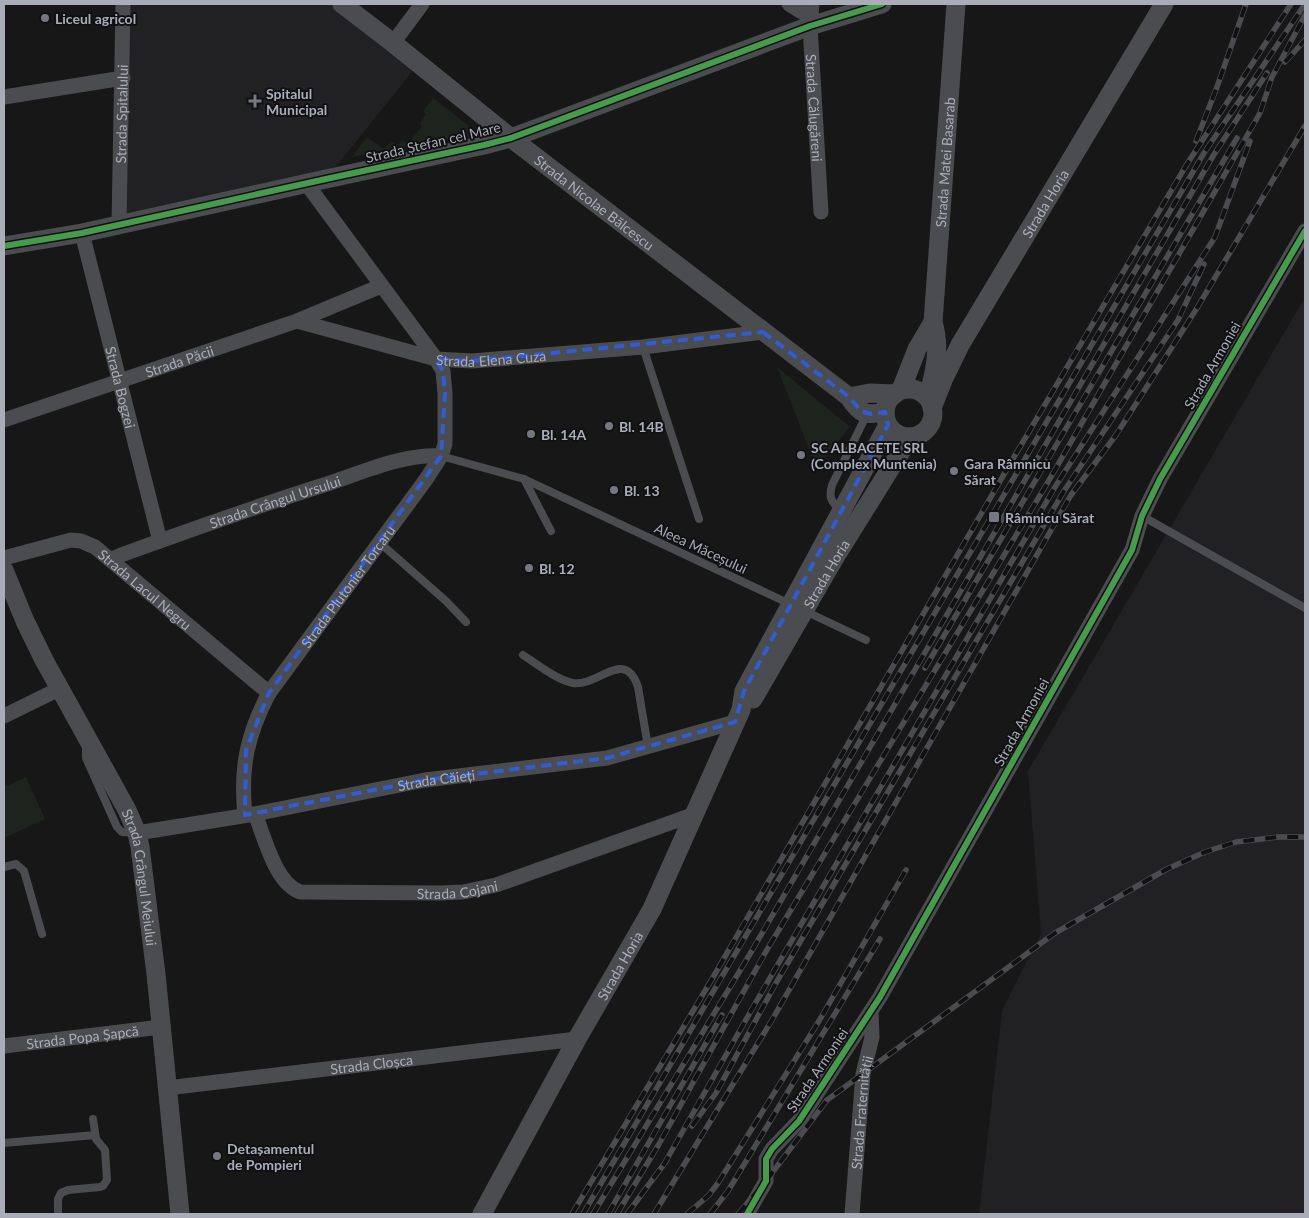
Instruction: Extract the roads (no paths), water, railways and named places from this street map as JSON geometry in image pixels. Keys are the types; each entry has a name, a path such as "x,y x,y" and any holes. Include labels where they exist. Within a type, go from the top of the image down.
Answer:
{"street":[{"name":"Strada Spitalului","path":"119,224 123,4"},
{"name":"Strada Nicolae Bălcescu","path":"342,4 511,138 849,397 861,411 880,417"},
{"path":"393,43 422,4"},
{"path":"789,4 811,16"},
{"name":"Strada Ștefan cel Mare","path":"4,246 82,233 511,138 811,16 882,4"},
{"name":"Strada Matei Basarab","path":"930,404 937,352 937,337 933,322 956,4"},
{"name":"Strada Horia","path":"930,404 960,345 1164,4"},
{"name":"Strada Călugăreni","path":"811,16 820,212"},
{"path":"4,96 122,78"},
{"name":"Strada Elena Cuza","path":"306,183 436,359 472,361 643,346 764,332"},
{"name":"Strada Armoniei","path":"747,1214 766,1181 766,1159 772,1149 799,1121 871,1011 1132,550 1142,516 1160,479 1305,231"},
{"name":"Strada Bogzei","path":"82,233 160,541"},
{"name":"Strada Păcii","path":"4,420 297,321 381,286"},
{"path":"297,321 436,359"},
{"name":"Strada Matei Basarab","path":"898,392 917,349 933,322"},
{"name":"Strada Plutonier Torcaru","path":"250,814 244,786 246,750 257,716 269,693 380,543 441,456 445,444 445,393 443,371 436,359"},
{"path":"849,397 870,393 915,390 924,394 930,404 932,419 928,428 920,434 910,437 898,434 880,417 888,402 898,392"},
{"name":"Strada Horia","path":"482,1214 577,1039 652,909 738,716 744,691 841,512 880,417"},
{"name":"Strada Horia","path":"738,716 757,694 834,559 910,437"},
{"name":"Strada Crângul Ursului","path":"110,560 289,496 395,462 426,455 441,456"},
{"name":"Strada Lacul Negru","path":"4,558 72,540 82,541 95,547 269,693"},
{"name":"Strada Crângul Meiului","path":"4,570 25,621 127,810 137,833 156,974 180,1214"},
{"path":"4,716 60,689"},
{"name":"Strada Căieți","path":"137,833 250,814 417,782 588,761 648,747 738,716"},
{"name":"Strada Cojani","path":"250,814 279,873 292,889 300,892 431,893 463,892 496,885 695,814"},
{"name":"Strada Fraternității","path":"852,1214 863,1074 872,1038 871,1011"},
{"name":"Strada Popa Șapcă","path":"4,1046 161,1027"},
{"name":"Strada Cloșca","path":"167,1088 577,1039"}],"lane":[{"path":"643,346 699,519"},
{"name":"Aleea Măceșului","path":"441,456 524,478 866,640"},
{"path":"524,478 551,531"},
{"path":"1142,516 1305,608"},
{"path":"380,543 446,601 466,622"},
{"path":"523,655 565,681 575,684 583,683 616,670 624,669 630,672 638,687 648,747"},
{"path":"4,867 16,864 24,871 42,934"},
{"path":"58,1214 58,1199 61,1193 68,1190 100,1187 105,1184 107,1175 105,1150 94,1135 93,1120"},
{"path":"4,1143 94,1135"}],"railway":[{"path":"1196,141 1246,4"},
{"path":"572,1214 712,979 1014,457 1187,164 1291,4"},
{"path":"583,1214 1204,153 1305,4"},
{"path":"617,1214 659,1144 765,953 1048,482 1260,113 1272,77 1305,15"},
{"path":"1285,62 1305,40"},
{"path":"593,1214 750,954 1213,156 1267,73"},
{"path":"654,1214 772,1020 1071,495 1116,435 1197,308 1305,126"},
{"path":"925,668 1237,138"},
{"path":"663,1166 1055,487 1215,237 1250,141"},
{"path":"692,1126 716,1093 776,983 1064,491 1178,320 1204,264"},
{"path":"738,1214 766,1181 827,1100 1055,933 1167,869 1205,852 1236,842 1278,837 1305,837"},
{"path":"687,1214 709,1195 718,1183 819,1021 906,870"},
{"path":"710,1214 728,1191 880,939"},
{"path":"608,1214 722,1015"},
{"path":"627,1214 667,1160"}],"place":[{"name":"Liceul agricol","path":"45,18"},
{"name":"Spitalul Municipal","path":"255,101"},
{"name":"Bl. 14B","path":"609,426"},
{"name":"Bl. 14A","path":"531,434"},
{"name":"SC ALBACETE SRL (Complex Muntenia)","path":"801,455"},
{"name":"Gara Râmnicu Sărat","path":"954,471"},
{"name":"Bl. 13","path":"614,490"},
{"name":"Râmnicu Sărat","path":"994,517"},
{"name":"Bl. 12","path":"529,568"},
{"name":"Detașamentul de Pompieri","path":"217,1156"}]}
